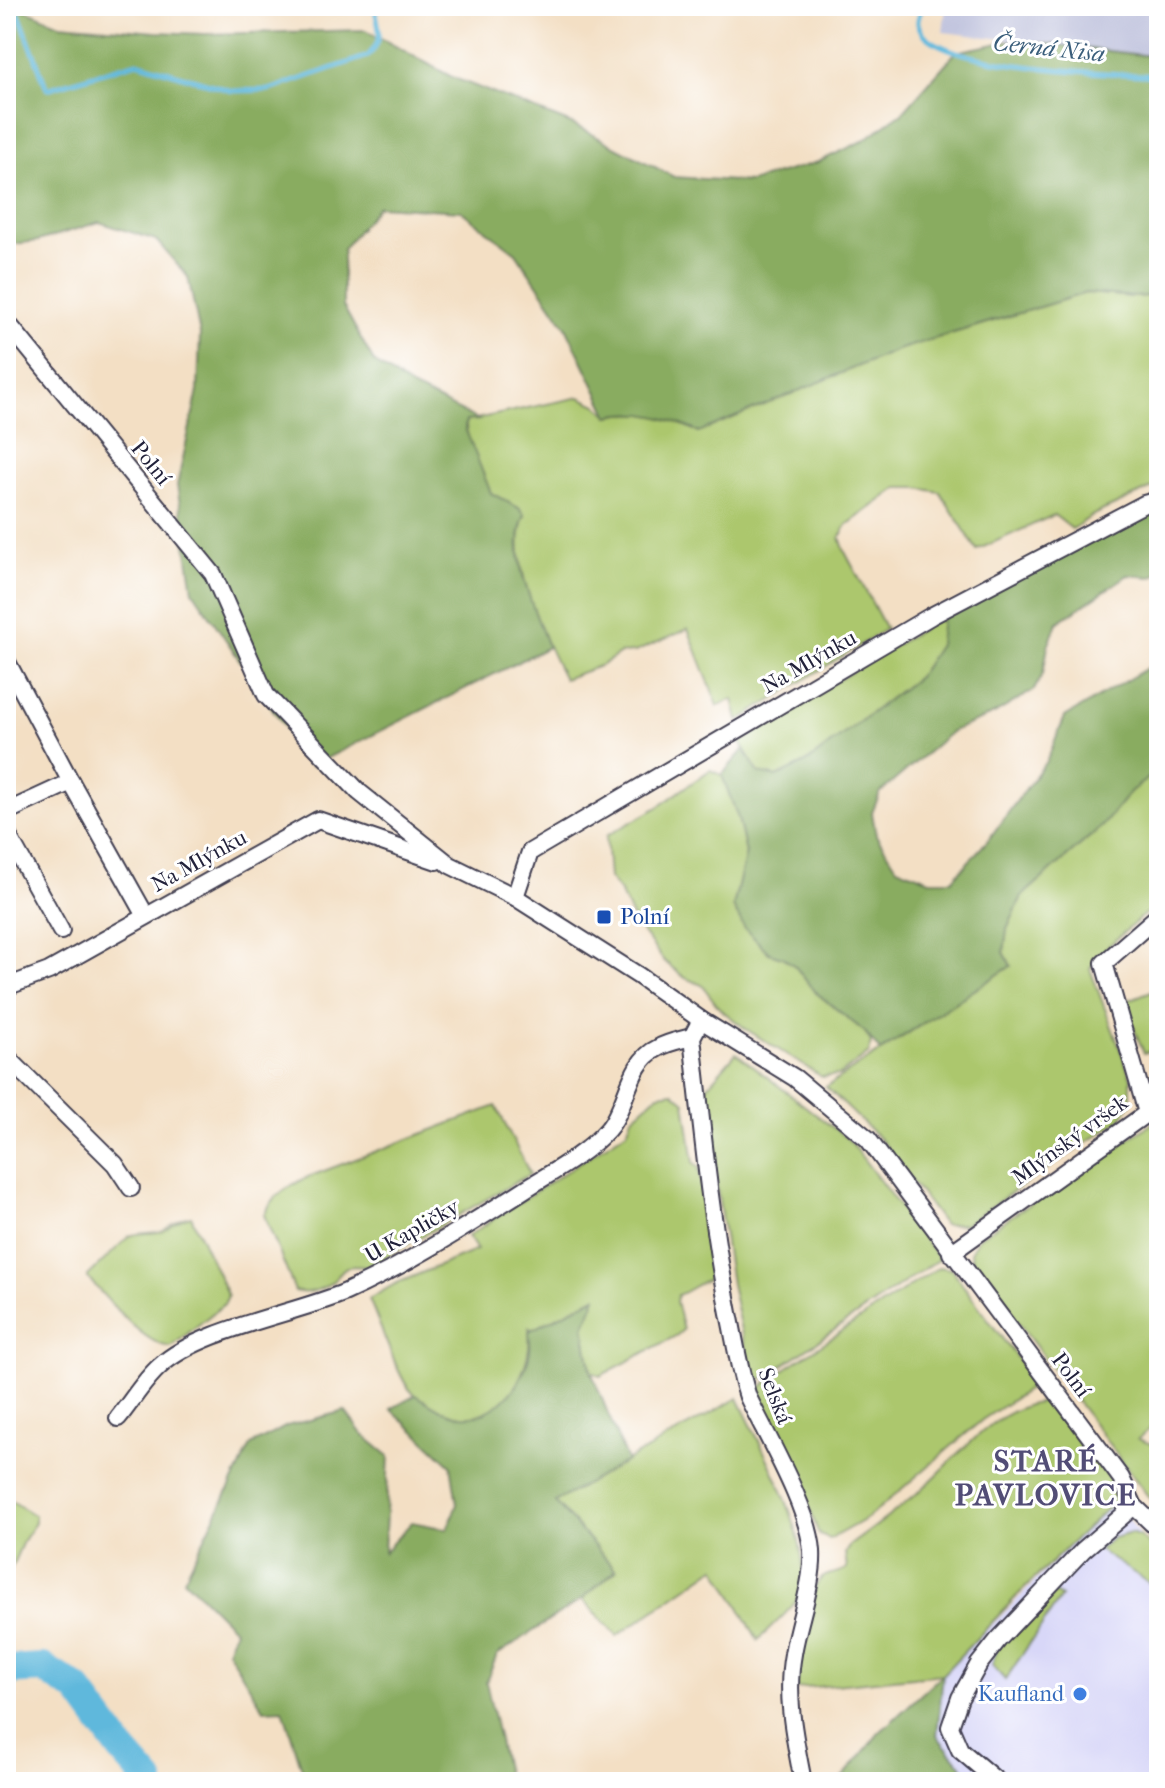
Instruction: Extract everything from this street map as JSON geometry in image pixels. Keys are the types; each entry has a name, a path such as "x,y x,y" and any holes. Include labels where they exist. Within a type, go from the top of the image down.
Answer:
{"street":[{"name":"Polní","path":"6,321 213,574 266,695 359,792 450,865 515,897 795,1078 868,1139 1121,1478 1134,1506 1159,1530"},
{"name":"Na Mlýnku","path":"515,897 530,852 931,616 1144,504 1159,500"},
{"name":"Na Mlýnku","path":"6,660 146,916"},
{"path":"6,812 71,782"},
{"name":"Na Mlýnku","path":"6,987 49,971 318,820 450,865"},
{"path":"6,832 61,931"},
{"name":"Mlýnský vršek","path":"951,1253 1147,1113 1104,963 1159,915"},
{"path":"692,1037 701,1020"},
{"name":"U Kapličky","path":"118,1418 160,1365 186,1349 342,1294 379,1276 547,1176 594,1143 609,1128 626,1099 634,1073 643,1059 656,1048 692,1037"},
{"name":"Selská","path":"692,1037 721,1275 742,1379 800,1506 811,1544 810,1572 792,1656 789,1695 789,1711 803,1782"},
{"path":"6,1056 115,1164 131,1188"},
{"path":"998,1782 960,1750 950,1727 960,1698 979,1664 998,1640 1083,1550 1134,1506"}],"shaded area":[{"path":"946,6 1159,6 1159,57 943,32"},
{"path":"1116,1500 1141,1537 1159,1554 1159,1782 975,1782 937,1736 943,1674"}],"green space":[{"path":"6,6 16,6 60,24 156,32 205,34 366,30 452,77 574,125 674,177 750,182 818,162 861,142 902,113 956,52 1014,40 1159,57 1159,295 1135,297 1086,293 897,350 699,432 655,416 609,416 566,327 516,253 461,211 378,206 343,249 343,306 374,362 411,387 479,420 466,421 465,428 491,493 519,508 525,515 520,530 520,564 548,647 311,766 193,591 177,485 198,391 200,334 188,277 156,240 99,222 38,241 14,244 6,238"},
{"path":"1086,293 1135,297 1159,295 1159,485 1095,514 1072,529 1054,515 977,550 940,492 898,488 847,525 840,537 886,629 738,721 733,699 718,706 688,629 635,652 621,653 602,665 564,679 538,621 523,575 520,532 525,515 492,494 471,447 466,421 580,397 597,405 609,416 655,416 699,432 897,350"},
{"path":"1159,506 1159,573 1151,577 1128,575 1057,623 1048,646 1043,674 1034,690 994,714 952,731 880,793 872,813 876,835 897,867 930,880 952,880 988,840 1047,760 1065,717 1159,661 1159,770 1131,791 1103,825 1022,896 1007,929 1004,952 1011,966 880,1051 865,1032 814,991 795,966 769,953 745,929 733,907 746,853 738,818 722,775 744,749 759,773 777,777 806,763 918,677 939,645 942,617 1146,509"},
{"path":"942,617 939,645 918,677 806,763 777,777 758,773 739,740"},
{"path":"710,770 722,775 738,818 746,853 733,907 745,929 769,952 795,966 814,991 865,1032 871,1042 869,1053 840,1075 822,1077 720,1009 702,985 685,978 664,961 634,921 620,892 609,878 606,836 658,807"},
{"path":"1159,770 1159,902 1097,956 1090,969 1131,1078 1131,1104 1120,1120 965,1224 944,1225 881,1140 826,1087 1011,966 1004,952 1007,929 1022,896 1103,825 1130,791"},
{"path":"1159,988 1159,1048 1144,1053 1123,1002"},
{"path":"736,1053 849,1140 939,1259 753,1385 731,1284 703,1091"},
{"path":"673,1092 685,1102 694,1163 699,1167 714,1277 678,1295 676,1301 683,1330 600,1376 591,1371 584,1327 595,1297 532,1330 529,1327 528,1352 520,1378 505,1401 495,1409 476,1417 455,1415 412,1392 400,1373 369,1299 395,1284 477,1250 468,1236 627,1131 632,1118 659,1094"},
{"path":"496,1106 530,1174 368,1267 347,1267 320,1289 295,1291 264,1215 277,1196 308,1177"},
{"path":"1159,1119 1159,1421 1138,1439 1159,1447 1159,1511 972,1261 971,1251 978,1238"},
{"path":"191,1216 228,1296 224,1304 171,1347 137,1330 87,1277 129,1236 162,1231"},
{"path":"939,1267 951,1269 1036,1384 982,1420 869,1517 830,1539 819,1535 804,1493 755,1395 758,1389 786,1368"},
{"path":"596,1297 584,1327 591,1371 627,1461 555,1502 616,1570 582,1599 497,1655 486,1682 508,1782 306,1782 283,1709 264,1710 227,1650 235,1630 184,1579 251,1445 287,1426 345,1411 362,1434 389,1456 384,1552 412,1522 447,1529 457,1504 451,1465 391,1409 416,1395 438,1408 462,1416 475,1415 497,1405 516,1386 522,1374 530,1350 529,1331"},
{"path":"738,1398 794,1522 801,1548 803,1573 800,1595 758,1640 716,1567 617,1636 582,1599 615,1571 554,1502"},
{"path":"1042,1402 1060,1413 1079,1435 1110,1479 1116,1500 1019,1594 943,1674 796,1689 808,1616 819,1581 847,1568 845,1553 850,1545 914,1496 977,1436 1008,1414"},
{"path":"6,1497 35,1516 35,1523 24,1539 6,1580"},
{"path":"1131,1533 1141,1537 1159,1554 1159,1589 1098,1550 1113,1538"},
{"path":"1055,1593 1061,1597 1005,1680 992,1665 997,1648"},
{"path":"943,1674 937,1736 975,1782 839,1782 879,1733"}],"waterway":[{"name":"Černá Nisa","path":"16,6 47,89 137,62 232,91 269,90 368,56 379,38 374,6"},
{"name":"Černá Nisa","path":"923,6 918,23 929,39 954,51 1026,66 1159,76"},
{"path":"6,1670 43,1668 78,1690 121,1749 150,1782"}],"place":[{"name":"Polní","path":"604,917"},
{"name":"Kaufland","path":"1080,1694"}],"district":[{"name":"STARÉ PAVLOVICE","path":"1046,1478"}]}
